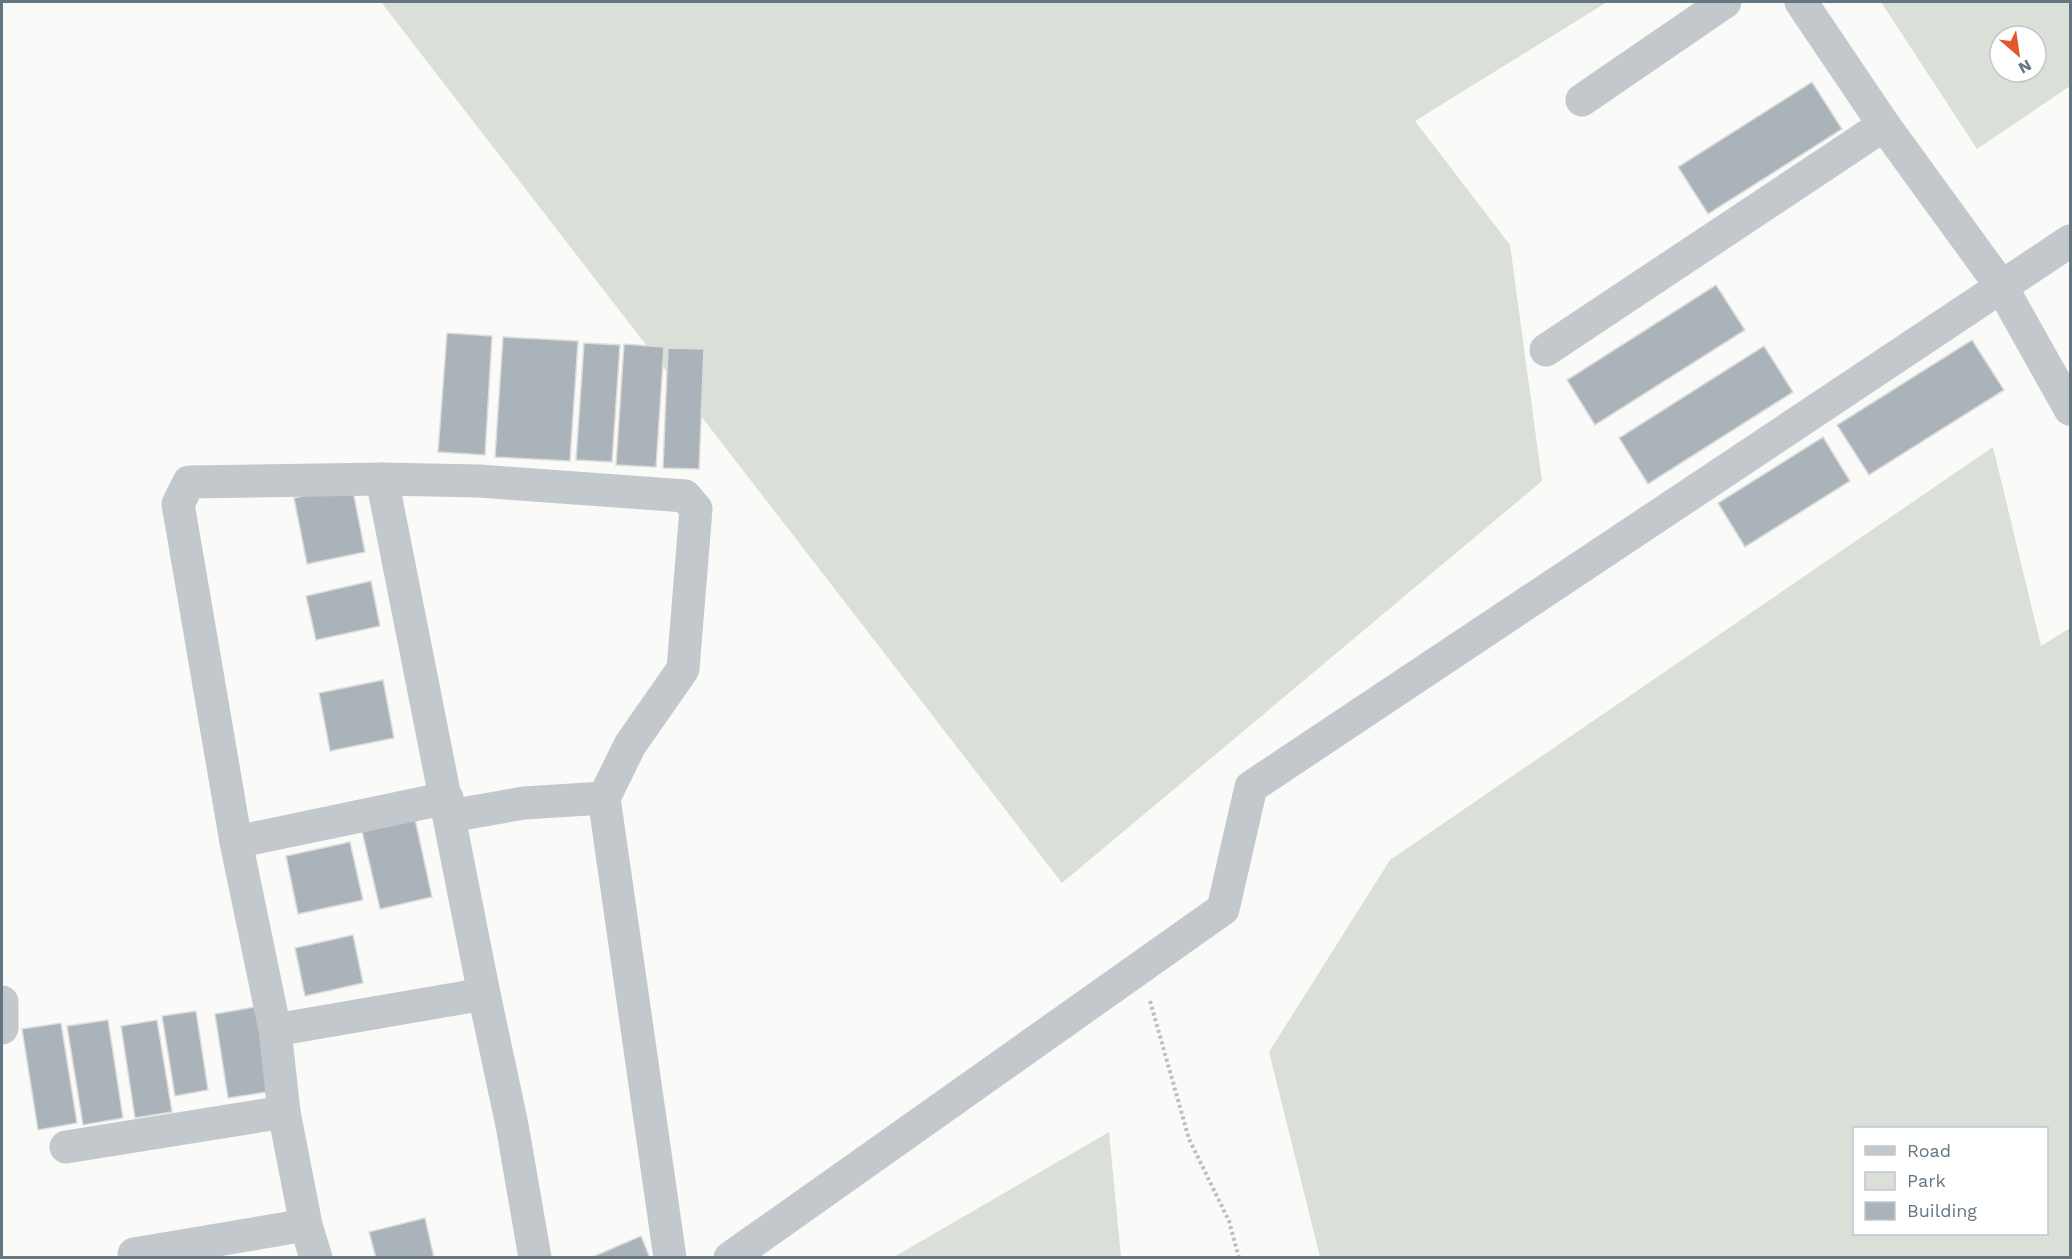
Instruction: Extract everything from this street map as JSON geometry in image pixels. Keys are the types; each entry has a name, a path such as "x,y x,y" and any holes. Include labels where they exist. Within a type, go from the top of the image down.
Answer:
{"street":[{"path":"1582,100 1725,2"},
{"path":"1801,2 1884,124 2062,373 2070,409"},
{"path":"1546,350 1884,124"},
{"path":"730,1257 1223,909 1251,787 2070,241"},
{"path":"382,479 512,1125 535,1257"},
{"path":"316,1257 306,1225 284,1112 275,1030 236,842 178,504 189,482 382,479 478,481 685,496 696,509 683,669 630,745 604,798 670,1257"},
{"path":"236,842 448,807 604,798"},
{"path":"275,1030 484,994"},
{"path":"2,1002 2,1028"},
{"path":"66,1148 284,1112"},
{"path":"134,1254 306,1225"}],"path":[{"path":"1141,968 1189,1139 1229,1221 1239,1257"}],"green space":[{"path":"381,2 1607,2 1415,121 1510,245 1542,481 1062,883"},
{"path":"1881,2 2070,2 2070,86 1977,149"},
{"path":"1993,447 2041,646 2070,628 2070,1257 1320,1257 1269,1052 1390,860"},
{"path":"1109,1132 1121,1257 894,1257"}],"building":[{"path":"1812,82 1842,129 1708,214 1678,167"},
{"path":"1716,285 1745,330 1595,425 1567,380"},
{"path":"447,333 492,336 485,455 438,452"},
{"path":"503,337 578,341 570,461 495,457"},
{"path":"1972,340 2004,390 1869,475 1837,425"},
{"path":"584,343 620,345 612,462 576,460"},
{"path":"624,344 664,347 656,467 616,465"},
{"path":"1764,346 1793,392 1648,484 1619,438"},
{"path":"668,348 704,349 699,469 663,468"},
{"path":"1823,437 1850,481 1745,547 1718,503"},
{"path":"352,486 365,552 307,564 294,498"},
{"path":"371,581 380,626 316,640 306,596"},
{"path":"383,680 394,738 330,751 319,693"},
{"path":"415,819 432,897 380,909 362,831"},
{"path":"350,842 363,900 298,914 286,856"},
{"path":"353,935 363,983 305,996 295,948"},
{"path":"260,1006 273,1091 228,1098 215,1014"},
{"path":"196,1011 208,1090 175,1096 162,1016"},
{"path":"108,1020 123,1118 83,1125 67,1026"},
{"path":"157,1020 172,1112 135,1118 121,1026"},
{"path":"61,1023 77,1123 38,1130 22,1029"},
{"path":"425,1218 434,1258 376,1258 369,1232"},
{"path":"641,1236 650,1258 590,1258"}]}
